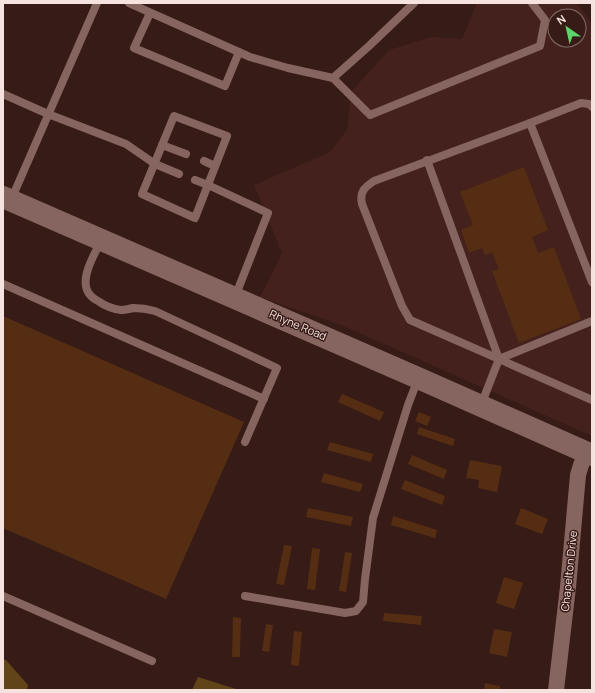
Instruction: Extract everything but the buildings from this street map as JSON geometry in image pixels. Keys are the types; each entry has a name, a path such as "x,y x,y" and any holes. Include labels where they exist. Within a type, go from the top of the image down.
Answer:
{"street":[{"name":"Rhyne Road","path":"7,198 589,454"},
{"name":"Chapelton Drive","path":"556,690 568,587 578,475 580,464 589,454"}],"lane":[{"path":"7,198 48,114 97,3"},
{"path":"129,3 250,57 288,68 333,78 370,115 540,46 545,20 532,3"},
{"path":"333,78 414,3"},
{"path":"150,12 134,48 225,86 239,52"},
{"path":"3,94 48,114 126,144 155,164 178,174"},
{"path":"592,107 589,104 581,103 374,180 364,188 360,198 402,306 410,320 592,400"},
{"path":"174,116 227,136 195,218 142,194 162,145 174,116"},
{"path":"530,123 592,282"},
{"path":"162,145 186,154"},
{"path":"427,160 499,359 480,406"},
{"path":"204,161 215,166"},
{"path":"195,180 268,213 234,298"},
{"path":"102,240 88,269 86,282 87,289 96,300 104,305 116,309 124,310 145,308 155,311 277,368 246,442"},
{"path":"3,284 264,399"},
{"path":"499,359 592,321"},
{"path":"245,596 345,613 356,611 363,602 373,518 408,405 418,378"},
{"path":"3,596 152,661"}],"shaded area":[{"path":"477,3 577,3 581,8 547,8 547,48 587,48 587,16 592,23 592,436 341,325 260,297 282,253 254,185 330,152 347,130 351,92 389,50 431,37 462,39"},
{"path":"3,659 6,660 28,685 27,690 3,690"},
{"path":"198,677 239,690 192,690"}]}
